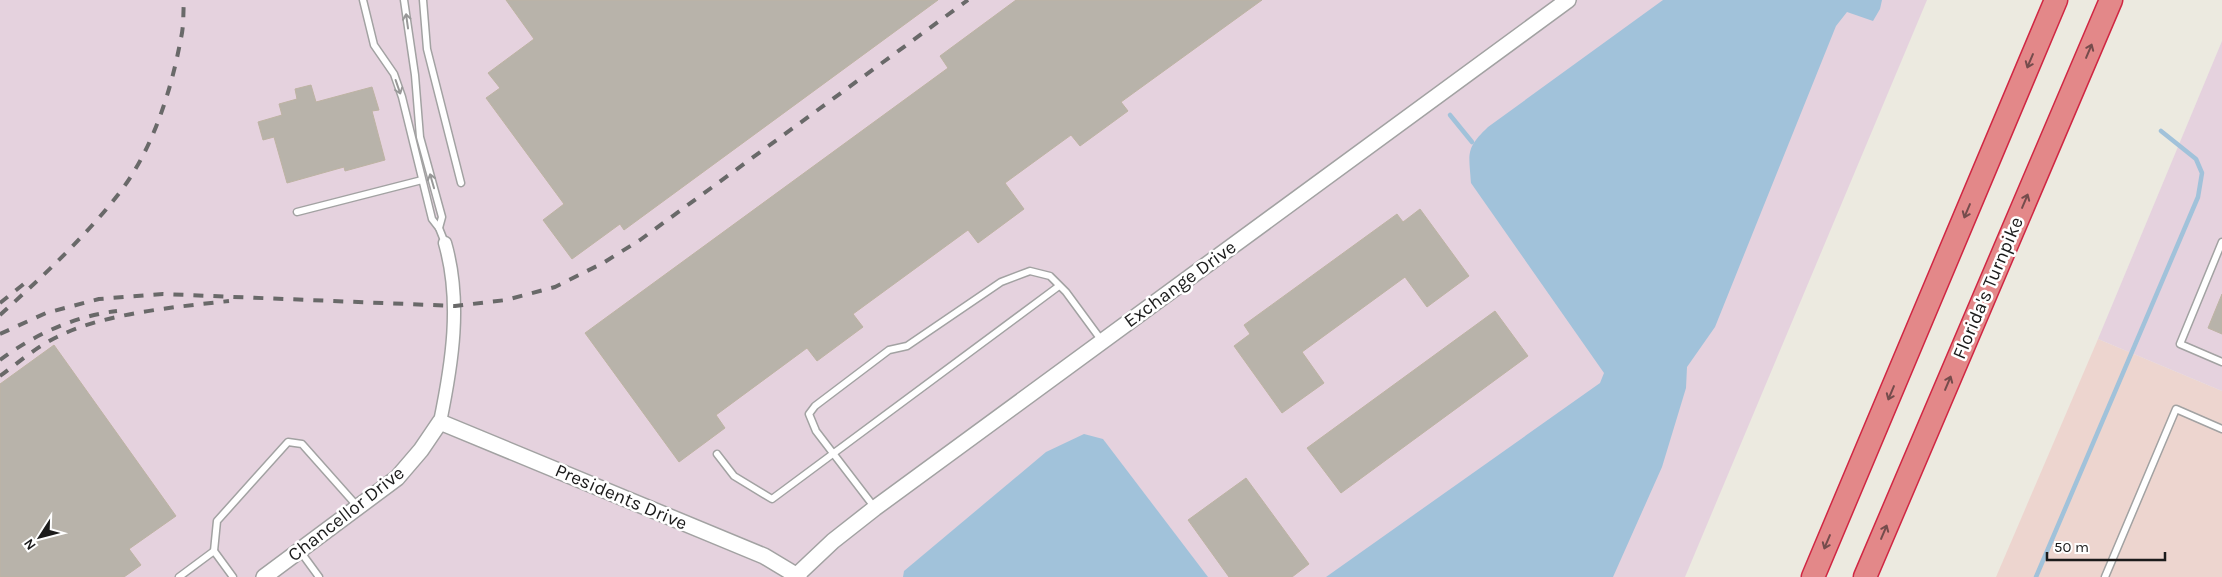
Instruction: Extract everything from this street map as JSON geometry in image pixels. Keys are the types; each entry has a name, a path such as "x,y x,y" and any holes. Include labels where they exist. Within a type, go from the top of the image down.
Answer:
{"highway":[{"path":"1813,577 2056,0"},
{"name":"Florida's Turnpike","path":"1865,577 2110,0"}],"street":[{"name":"Exchange Drive","path":"798,576 833,541 875,508 1568,0"},
{"name":"Chancellor Drive","path":"264,577 397,478 421,450 440,422 450,376 455,306 451,265 445,243"},
{"name":"Presidents Drive","path":"440,422 764,556 798,576"}],"lane":[{"path":"363,0 374,45 394,74 402,97 432,219 439,228 445,243"},
{"path":"404,0 415,75 420,138 442,217 439,228"},
{"path":"423,0 427,49 461,183"},
{"path":"297,212 422,180"},
{"path":"2222,242 2180,344 2222,362"},
{"path":"875,508 816,431 809,414 815,406 889,350 907,346 1001,282 1030,271 1050,276 1102,341"},
{"path":"718,454 734,476 772,499 1059,286"},
{"path":"2105,577 2176,409 2222,429"},
{"path":"233,577 214,551 217,521 288,442 302,444 359,508"},
{"path":"179,577 214,551"},
{"path":"300,551 318,577"}],"shaded area":[{"path":"0,0 1927,0 1685,577 0,577"},
{"path":"2222,41 2222,391 2098,339"},
{"path":"2098,339 2222,391 2222,577 1996,577"}],"water":[{"path":"1663,0 1882,0 1880,9 1873,21 1847,12 1836,26 1715,327 1687,367 1686,388 1662,467 1613,577 1326,577 1600,383 1604,373 1471,183 1469,158 1475,141 1488,127"},
{"path":"1084,434 1103,439 1208,577 903,577 904,571 1046,452"}],"building":[{"path":"506,0 938,0 624,230 620,224 572,259 543,220 564,204 486,98 500,88 488,73 534,39"},
{"path":"1016,0 1262,0 1121,102 1128,111 1080,146 1071,135 1005,183 1024,209 978,243 968,230 853,314 863,327 817,361 807,348 716,415 725,428 679,462 585,333 948,68 940,56"},
{"path":"311,85 316,102 372,87 379,110 372,111 385,160 345,171 344,167 287,183 274,137 263,140 258,122 282,115 279,104 297,99 295,89"},
{"path":"1420,209 1469,276 1427,307 1405,277 1302,352 1324,383 1282,413 1234,346 1250,334 1244,325 1397,214 1403,222"},
{"path":"2222,294 2222,334 2208,328"},
{"path":"1495,311 1528,356 1341,493 1307,448"},
{"path":"54,345 176,516 129,549 141,565 124,577 0,577 0,384"},
{"path":"1246,478 1309,564 1292,577 1229,577 1188,520"}],"waterway":[{"path":"1450,115 1472,142"},
{"path":"2036,577 2198,197 2202,173 2196,159 2161,131"}],"railway":[{"path":"0,315 76,243 117,196 129,179 150,141 166,100 182,33 184,0"},
{"path":"0,334 46,313 99,299 163,294 455,306 506,300 555,287 603,263 640,240 968,0"},
{"path":"0,303 25,283"},
{"path":"0,376 42,345 96,322 141,312 229,301"},
{"path":"0,360 41,334 86,317 117,311"}]}
